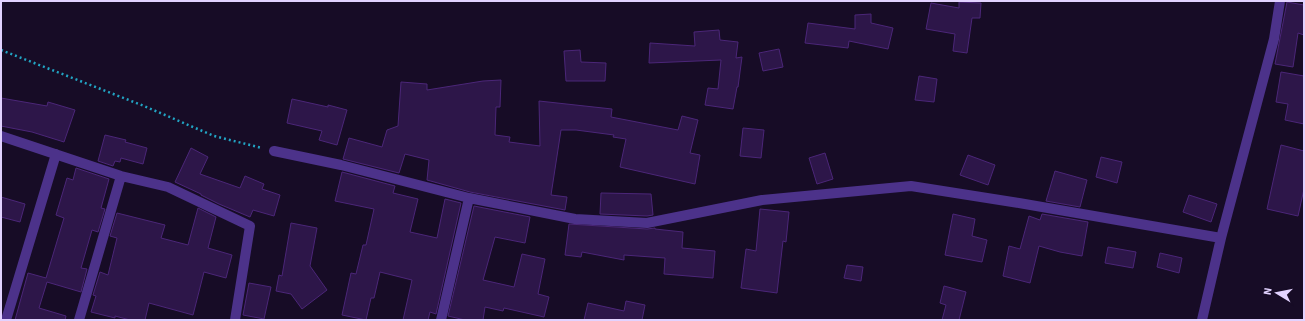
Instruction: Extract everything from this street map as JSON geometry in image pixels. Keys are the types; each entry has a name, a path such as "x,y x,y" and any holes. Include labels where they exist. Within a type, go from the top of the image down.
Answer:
{"street":[{"path":"1202,320 1221,238 1274,39 1280,1"},
{"path":"1,136 121,176 168,187 250,226 235,320"},
{"path":"274,151 341,165 469,198 574,219 647,223 762,200 911,186 1221,238"},
{"path":"6,320 56,154"},
{"path":"79,320 121,176"},
{"path":"441,320 469,198"}],"path":[{"path":"1,50 144,106 214,136 274,151"}],"building":[{"path":"959,2 981,3 980,18 972,18 967,53 953,51 955,34 926,29 931,3 959,8"},
{"path":"1287,2 1304,5 1304,35 1298,33 1293,67 1275,64"},
{"path":"871,14 871,23 893,28 888,49 849,41 848,48 805,43 808,23 855,29 855,15"},
{"path":"719,30 720,40 738,42 736,58 742,57 733,109 705,105 708,88 718,89 721,60 649,63 650,43 695,46 694,32"},
{"path":"779,49 783,67 763,71 759,53"},
{"path":"580,50 581,62 606,63 605,81 566,81 564,51"},
{"path":"1281,72 1304,76 1304,124 1285,120 1288,104 1276,102"},
{"path":"919,76 937,79 934,102 915,100"},
{"path":"501,80 500,107 496,107 495,135 510,137 509,142 540,146 539,101 612,109 611,117 678,130 682,116 698,120 690,153 700,155 695,184 620,167 626,139 613,137 614,135 576,130 561,130 551,195 567,197 565,210 470,192 427,180 429,160 405,154 399,173 343,159 349,138 382,147 387,130 398,126 401,82 427,84 427,90 483,81"},
{"path":"1,98 47,106 48,102 75,110 64,142 32,132 1,126"},
{"path":"292,99 347,110 337,145 319,140 322,131 287,123"},
{"path":"743,128 764,130 761,158 740,156"},
{"path":"105,135 126,140 125,142 147,148 143,164 121,158 120,162 115,161 113,166 98,161"},
{"path":"1281,145 1304,151 1304,189 1298,216 1267,209"},
{"path":"191,148 208,157 200,174 240,188 245,176 264,184 262,189 280,195 274,216 253,210 250,217 219,204 175,182"},
{"path":"825,153 833,179 817,184 809,158"},
{"path":"968,155 995,165 988,185 960,175"},
{"path":"1101,157 1122,162 1117,183 1096,177"},
{"path":"76,168 109,179 101,208 105,209 98,232 92,230 81,268 87,269 81,292 47,282 39,308 66,316 65,320 15,320 28,273 46,278 64,218 56,215 67,178 73,180"},
{"path":"1055,171 1087,180 1080,207 1046,201"},
{"path":"342,172 395,186 393,193 418,199 410,232 437,238 445,199 461,203 436,314 430,312 428,320 403,320 412,280 380,272 374,298 371,298 366,320 342,315 351,273 356,274 363,245 366,245 374,209 335,201"},
{"path":"601,193 651,194 653,215 600,214"},
{"path":"1189,195 1217,204 1211,222 1183,212"},
{"path":"1,197 25,204 20,222 1,217"},
{"path":"474,206 530,217 525,243 495,237 483,280 514,287 522,254 545,259 538,294 549,297 544,317 504,308 503,311 485,307 483,320 465,320 448,316"},
{"path":"198,208 216,217 208,248 232,255 226,278 204,272 193,315 149,303 145,320 130,320 115,316 115,318 91,312 96,296 93,295 100,272 108,275 117,238 110,236 117,213 165,225 161,238 188,245"},
{"path":"760,209 789,212 786,242 783,241 777,293 741,288 746,249 756,251"},
{"path":"953,214 975,219 972,236 987,240 982,262 945,255"},
{"path":"1042,214 1088,222 1082,256 1039,246 1030,283 1003,276 1009,246 1020,249 1029,216 1040,220"},
{"path":"291,223 317,228 310,266 327,290 302,309 291,294 276,291 279,275 282,276"},
{"path":"569,224 647,229 655,228 683,232 682,248 715,251 713,278 664,274 665,258 624,255 624,260 582,252 581,257 565,255"},
{"path":"1108,247 1136,252 1133,268 1105,263"},
{"path":"1160,253 1182,258 1179,273 1157,267"},
{"path":"847,265 863,267 861,281 844,278"},
{"path":"249,283 271,287 264,319 243,315"},
{"path":"944,286 966,292 959,320 942,320 946,305 940,303"},
{"path":"626,301 645,305 642,320 584,320 588,303 624,311"}]}
